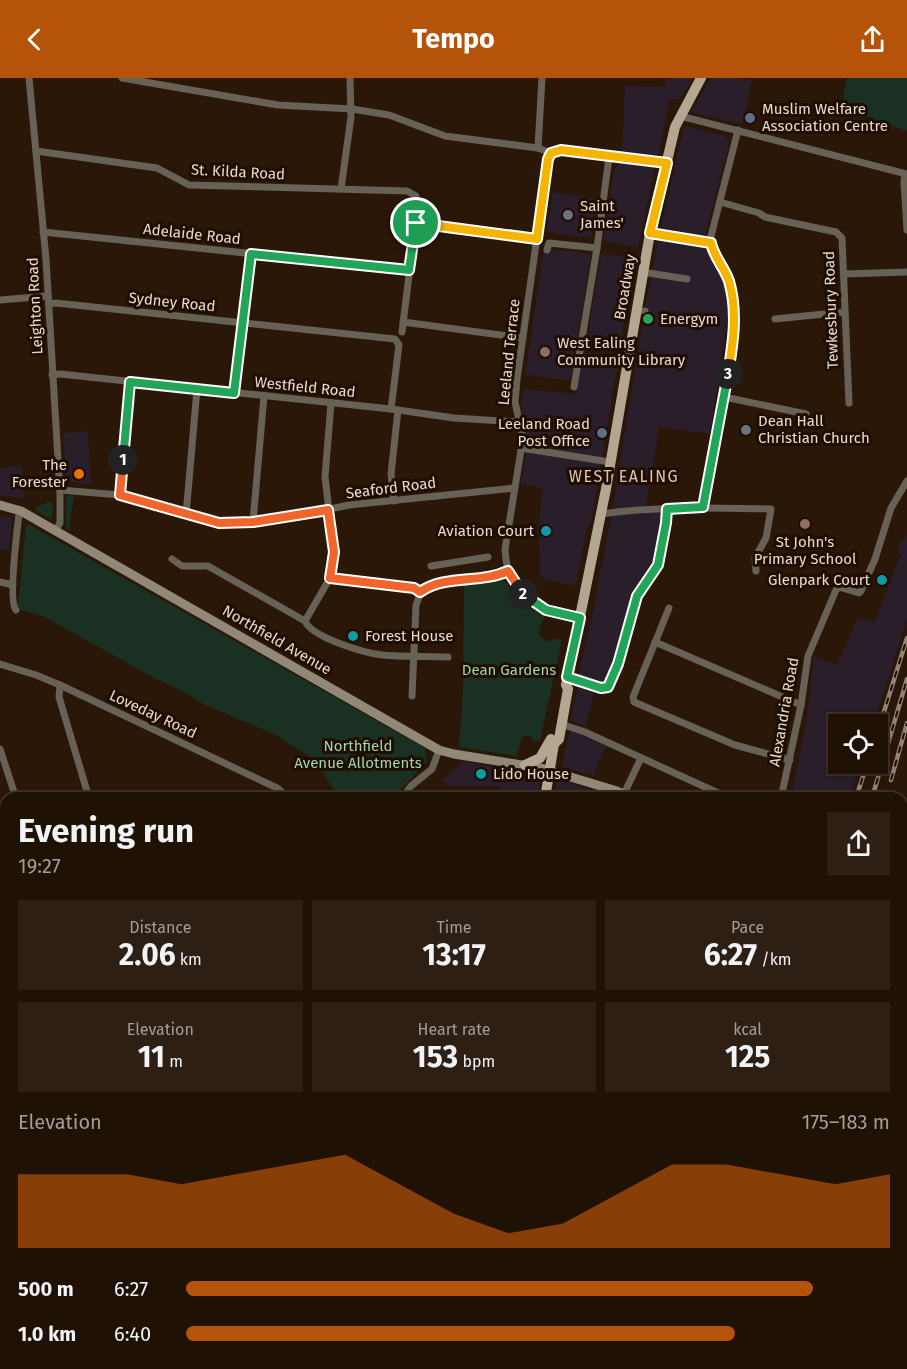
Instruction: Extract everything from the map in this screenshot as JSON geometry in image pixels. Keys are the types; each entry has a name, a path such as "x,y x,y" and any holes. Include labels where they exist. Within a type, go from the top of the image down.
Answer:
{"main road":[{"name":"Broadway","path":"553,741 559,739 568,689 567,681 601,514 650,233 674,132 701,78"},
{"name":"Northfield Avenue","path":"0,505 21,511 439,750 550,770 617,792"},
{"name":"Broadway","path":"546,792 561,689 567,681"},
{"path":"525,765 540,758 553,741"}],"street":[{"name":"Leighton Road","path":"29,78 49,304 60,490 60,523 55,531"},
{"path":"122,78 278,105 352,109 399,118 445,136 538,148 551,153 561,150 667,163"},
{"path":"341,189 352,109 350,78"},
{"path":"538,148 542,78"},
{"path":"680,116 906,174 904,182 907,230"},
{"path":"703,507 734,331 733,298 728,279 711,243 738,130"},
{"name":"St. Kilda Road","path":"36,151 42,150 157,168 189,185 407,191 416,196 416,223"},
{"name":"Leeland Terrace","path":"508,571 505,549 523,438 515,402 548,159 551,153"},
{"path":"574,387 597,248 609,157"},
{"name":"Tewkesbury Road","path":"720,202 759,213 765,217 836,232 842,238 849,403"},
{"path":"402,332 416,223 537,239"},
{"name":"Adelaide Road","path":"43,232 409,270"},
{"path":"650,233 711,243"},
{"path":"548,250 549,243 597,248"},
{"path":"234,393 251,254"},
{"path":"642,272 687,279"},
{"path":"844,274 907,272"},
{"path":"0,300 48,296"},
{"name":"Sydney Road","path":"49,304 395,339 399,342 394,409"},
{"path":"775,319 844,312"},
{"path":"403,322 523,338"},
{"name":"Westfield Road","path":"52,375 394,409 454,418 519,422"},
{"path":"120,495 130,382"},
{"path":"186,515 197,389"},
{"path":"253,522 264,396"},
{"path":"724,397 806,414"},
{"path":"305,621 330,578 334,552 325,477 331,403"},
{"path":"394,409 391,474 394,501"},
{"path":"521,448 610,462"},
{"name":"Alexandria Road","path":"782,792 801,705 808,656 836,590 842,587 859,593 874,559 891,508 907,481"},
{"name":"Seaford Road","path":"60,490 120,495 219,523 253,522 349,506 514,488"},
{"path":"601,514 635,509 703,507 771,509 766,538 755,558 756,571"},
{"path":"567,681 604,688 610,685 639,593 658,565 667,509"},
{"path":"16,610 12,603 21,511"},
{"path":"431,566 488,557"},
{"path":"172,559 182,566 208,566 305,621 308,627 315,632 366,652 381,655 448,657"},
{"path":"462,562 465,578"},
{"path":"412,696 416,605 420,592 430,585 465,578 499,575 508,571 519,590 530,600 546,610 580,618"},
{"path":"330,578 414,588 420,592"},
{"path":"0,582 13,585"},
{"path":"668,608 633,700 735,745 790,760"},
{"path":"655,642 801,705"},
{"name":"Loveday Road","path":"0,664 60,685 282,792"},
{"path":"60,685 59,697 87,792"},
{"path":"561,724 585,732 715,792"},
{"path":"0,749 14,792"},
{"path":"406,792 432,769 439,750"},
{"path":"630,792 641,758"}],"shaded area":[{"path":"666,78 693,78 680,99 669,100 659,152 656,155 622,151 625,86 665,87"},
{"path":"711,78 752,80 742,124 693,113 692,110"},
{"path":"686,126 725,136 729,143 705,236 661,228 683,130"},
{"path":"618,163 653,167 655,170 636,247 603,241 614,170"},
{"name":"Saint James'","path":"553,192 596,199 591,238 547,232"},
{"path":"658,241 708,249 724,281 728,314 710,434 659,427 646,508 665,508 656,564 636,596 610,685 578,676 613,507"},
{"path":"544,248 591,254 571,379 567,380 525,375"},
{"path":"601,254 633,258 635,261 620,345 587,341"},
{"path":"582,354 619,358 591,522 587,528 576,586 544,579 540,575 539,517 543,488 521,484 526,456 521,403 523,389 576,394"},
{"path":"88,431 91,485 66,481 63,433"},
{"path":"22,466 24,498 0,496 0,468"},
{"path":"0,516 11,518 12,521 9,551 0,549"},
{"path":"907,534 907,619 877,714 828,714 828,774 857,774 851,792 792,792 806,724 814,656 837,665 858,617 874,623 901,554 897,552"},
{"path":"578,687 594,693 586,727 571,720"},
{"path":"570,730 606,746 593,776 561,766"},
{"path":"463,761 539,775 541,778 538,792 499,792 500,786 452,786 441,781"},
{"path":"560,779 599,792 554,792 557,781"}],"green space":[{"path":"847,78 907,78 907,131 841,107"},
{"path":"69,495 74,496 69,530 66,529 66,499"},
{"path":"50,501 53,504 52,520 35,510"},
{"name":"Northfield Avenue Allotments","path":"26,523 425,748 427,761 399,792 335,792 323,772 307,755 274,734 205,705 43,616 18,608"},
{"name":"Dean Gardens","path":"502,580 525,606 544,616 539,630 540,636 549,642 562,639 540,741 532,741 533,738 530,736 524,736 517,756 459,747 463,688 464,584"}],"railway":[{"path":"883,714 907,638"},
{"path":"874,792 907,679"},
{"path":"891,780 907,723"},
{"path":"858,792 864,774"}],"place":[{"name":"Muslim Welfare Association Centre","path":"750,118"},
{"name":"Saint James'","path":"568,215"},
{"name":"Energym","path":"648,319"},
{"name":"West Ealing Community Library","path":"545,352"},
{"name":"Dean Hall Christian Church","path":"746,430"},
{"name":"Leeland Road Post Office","path":"602,433"},
{"name":"The Forester","path":"79,474"},
{"name":"St John's Primary School","path":"805,524"},
{"name":"Aviation Court","path":"546,531"},
{"name":"Glenpark Court","path":"882,580"},
{"name":"Forest House","path":"353,636"},
{"name":"Lido House","path":"481,774"}],"district":[{"name":"WEST EALING","path":"624,476"}],"route":[{"path":"561,150 667,163 650,233 711,243 728,279 733,298 735,321 733,341 703,507 667,509 658,565 637,596 618,664 608,687 601,688 567,677 580,618 546,610 530,600 519,590 508,571 499,575 465,578 430,585 420,592 414,588 330,578 334,542 328,510 253,522 219,523 120,495 130,382 234,393 251,254 409,270 416,223 537,239 548,159 551,153 561,150"}]}
